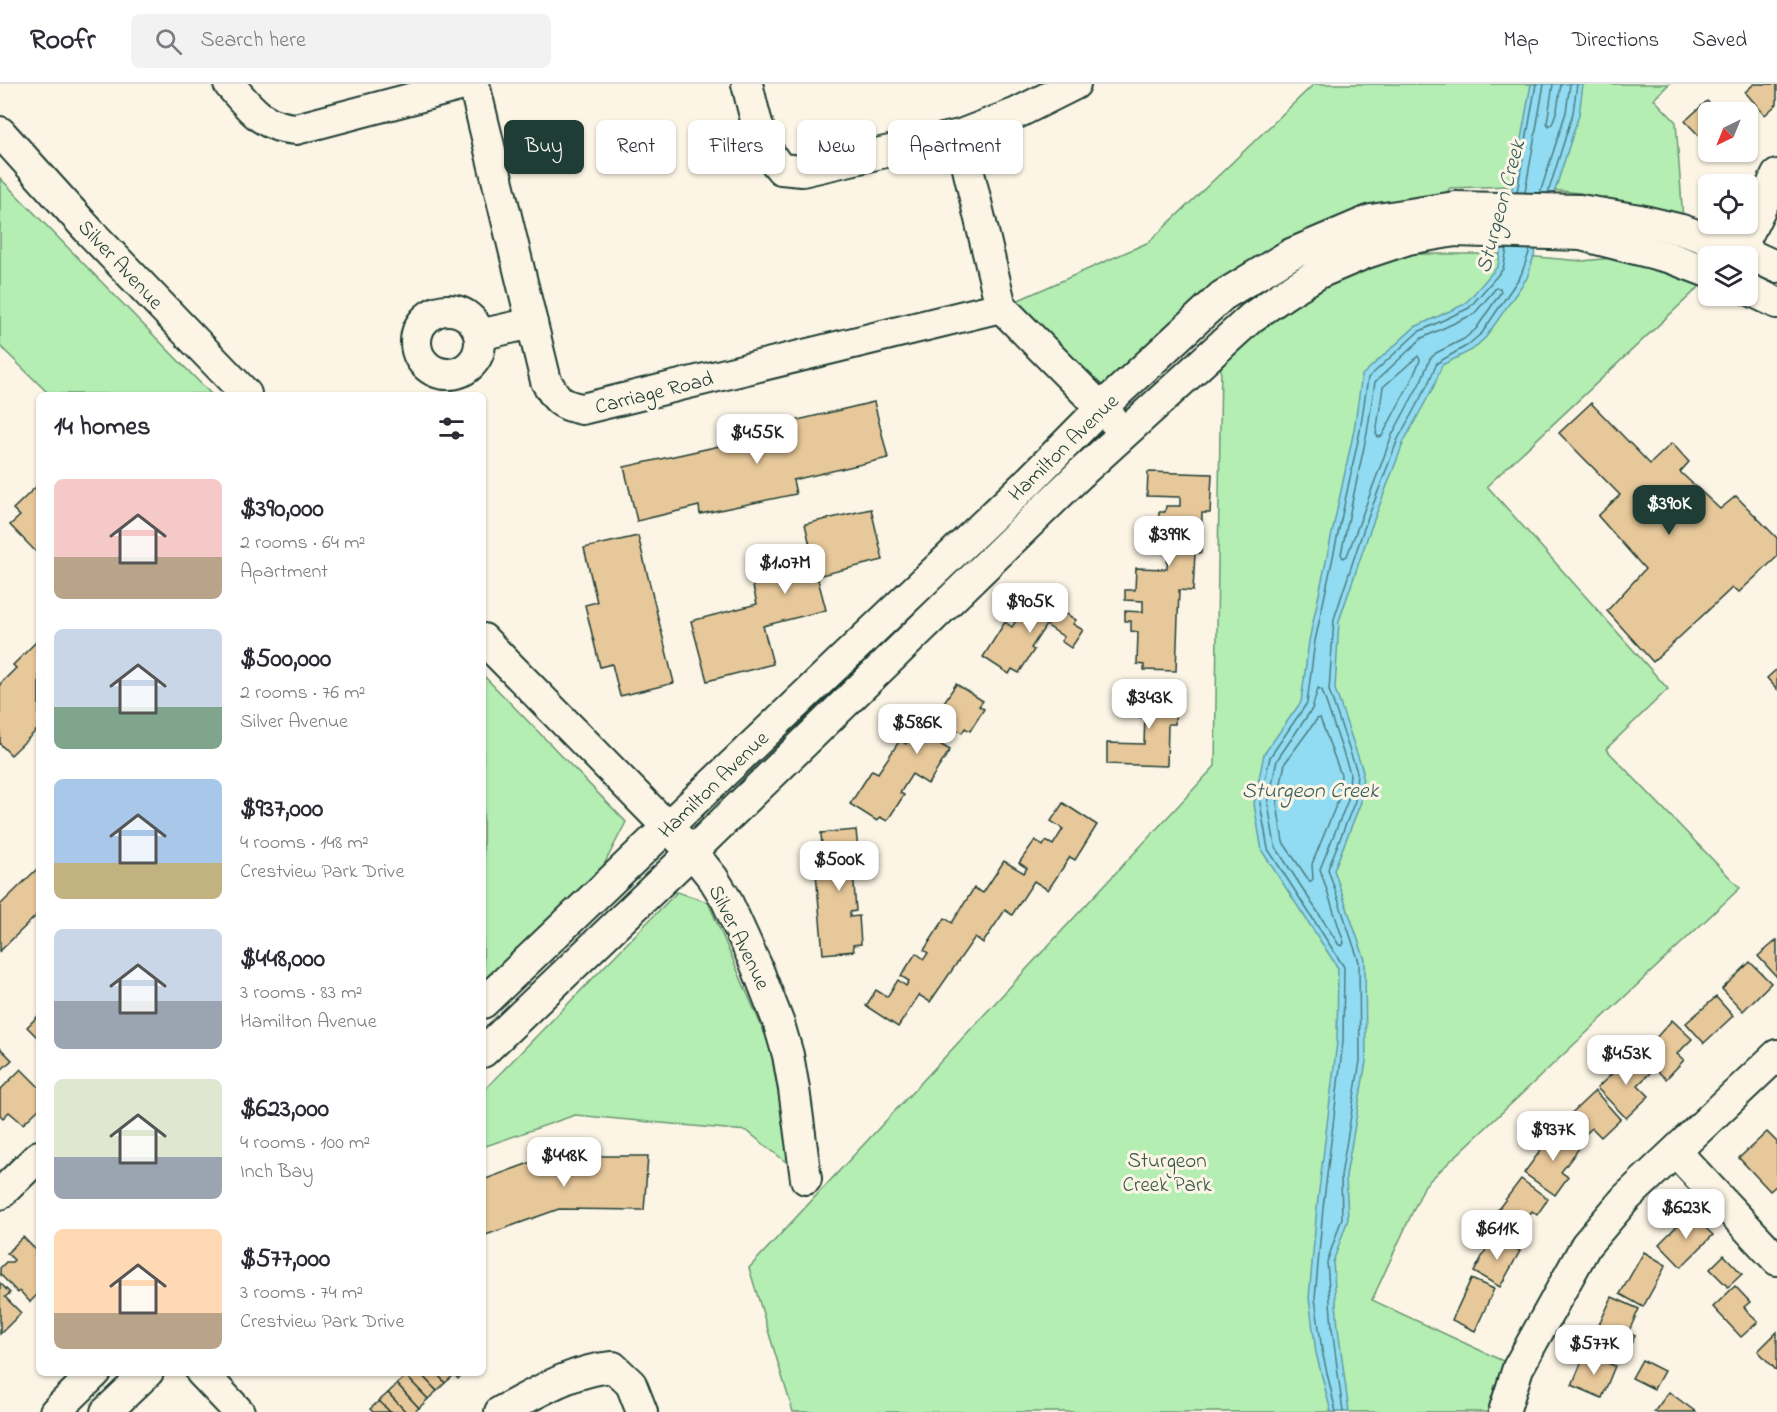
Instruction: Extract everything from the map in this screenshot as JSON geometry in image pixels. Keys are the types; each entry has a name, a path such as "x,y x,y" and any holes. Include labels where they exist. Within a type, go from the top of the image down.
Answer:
{"street":[{"path":"229,84 266,122 279,128 296,129 467,84"},
{"name":"Carriage Road","path":"474,84 546,381 563,404 582,409 1001,307"},
{"path":"747,84 760,137 770,157 781,169 802,171 888,151"},
{"path":"999,120 1075,84"},
{"name":"Silver Avenue","path":"0,132 91,233 244,392"},
{"path":"969,174 1001,307 1124,432"},
{"path":"1742,246 1777,175"},
{"name":"Hamilton Avenue","path":"486,1049 1124,432 1252,317 1319,273 1455,219"},
{"name":"Hamilton Avenue","path":"486,1000 1017,492 1101,408 1222,296 1291,254 1371,220 1581,222 1641,220 1682,230 1722,246"},
{"name":"Hamilton Avenue","path":"1581,222 1698,268"},
{"name":"Hamilton Avenue","path":"1758,260 1777,267"},
{"path":"1758,294 1777,303"},
{"path":"479,335 532,323"},
{"name":"Silver Avenue","path":"486,642 692,852 726,899 756,964 779,1024 794,1089 806,1179"},
{"path":"1504,1412 1518,1368 1586,1245 1626,1198 1777,1055"},
{"path":"1676,1152 1777,1260"},
{"path":"2,1188 36,1159"},
{"path":"500,1412 574,1374 593,1368 613,1367 631,1384 642,1412"},
{"path":"55,1412 92,1376"},
{"path":"106,1412 144,1376"},
{"path":"205,1376 239,1412"}],"green space":[{"path":"1314,84 1669,84 1654,99 1676,122 1683,220 1580,193 1511,186 1450,188 1444,196 1359,213 1108,386 1097,385 1014,302 1149,242"},
{"path":"0,178 209,392 47,392 0,346"},
{"name":"Sturgeon Creek Park","path":"1412,254 1502,254 1582,261 1613,258 1698,281 1698,288 1487,486 1668,689 1606,749 1740,888 1425,1185 1372,1300 1518,1368 1504,1412 793,1412 749,1268 1215,766 1221,362 1291,305 1327,283"},
{"path":"486,678 626,822 597,878 486,980"},
{"path":"677,892 708,902 770,1046 791,1166 747,1131 575,1115 486,1146 486,1088"}],"water":[{"name":"Sturgeon Creek","path":"1531,84 1583,84 1579,115 1527,278 1486,337 1472,350 1442,365 1434,386 1404,441 1339,621 1335,689 1363,771 1361,802 1334,870 1365,960 1366,1062 1346,1176 1348,1219 1333,1262 1338,1328 1349,1412 1331,1412 1316,1353 1309,1298 1317,1207 1337,1042 1338,968 1262,851 1254,804 1264,754 1301,702 1309,641 1354,430 1362,375 1415,327 1465,304 1498,266"}],"building":[{"path":"1754,84 1777,84 1777,104 1765,115 1758,107 1758,102 1754,102 1745,92"},
{"path":"1698,109 1698,135 1685,121"},
{"path":"874,402 888,458 793,480 796,494 700,514 699,506 637,521 624,467 783,432 781,424"},
{"path":"1591,403 1650,464 1672,443 1689,462 1680,472 1720,509 1736,496 1777,538 1777,557 1739,592 1732,588 1653,662 1607,611 1645,569 1598,516 1620,495 1559,433"},
{"path":"1148,472 1212,474 1210,513 1202,513 1201,553 1195,553 1193,591 1179,590 1176,671 1144,670 1144,665 1137,664 1138,632 1131,631 1131,621 1125,621 1125,611 1143,612 1143,601 1125,600 1125,590 1135,590 1136,568 1167,569 1168,547 1158,547 1159,512 1165,512 1166,506 1180,506 1180,497 1147,496"},
{"path":"36,487 36,552 10,525 20,516 13,509"},
{"path":"871,509 883,560 817,576 826,610 763,626 773,664 707,681 691,621 757,604 750,573 813,558 805,524"},
{"path":"638,536 674,683 620,696 612,664 600,667 585,605 597,602 584,548"},
{"path":"1034,593 1076,620 1073,624 1083,630 1071,648 1061,641 1064,637 1046,625 1019,673 1012,669 1009,674 983,657 1005,622 1012,627"},
{"path":"36,642 36,731 11,755 0,744 0,684 16,668 13,665"},
{"path":"1777,669 1777,689 1767,678"},
{"path":"956,684 983,701 979,706 984,709 970,731 965,728 962,733 950,725 938,743 950,750 928,784 912,774 900,793 904,795 887,821 880,817 877,821 850,804 872,770 878,773 900,740 906,744 927,711 935,716"},
{"path":"1145,685 1176,686 1175,724 1168,724 1167,766 1107,764 1107,743 1144,744 1145,717 1138,717 1139,690 1145,690"},
{"path":"1063,803 1097,825 1075,860 1070,857 1048,890 1034,881 1012,915 1005,910 983,943 975,937 930,1002 919,995 898,1027 866,1006 876,990 887,997 898,980 906,986 909,981 901,976 916,953 924,959 928,953 924,950 945,918 952,923 974,888 983,893 1004,861 1024,873 1027,868 1019,863 1035,840 1043,846 1046,841 1053,845 1063,829 1051,821"},
{"path":"856,830 860,871 853,871 856,911 850,912 850,917 859,916 861,944 853,945 854,951 823,954 816,873 824,873 821,833"},
{"path":"36,870 36,916 0,951 0,905"},
{"path":"1777,940 1777,977 1758,956"},
{"path":"1750,962 1771,983 1743,1011 1722,989"},
{"path":"1716,997 1733,1016 1704,1043 1686,1023"},
{"path":"36,1018 36,1036 27,1027"},
{"path":"1672,1020 1692,1039 1677,1054 1684,1060 1666,1079 1646,1061 1659,1047 1653,1041"},
{"path":"0,1048 12,1060 0,1071"},
{"path":"1633,1054 1651,1072 1638,1085 1649,1096 1626,1118 1597,1088"},
{"path":"21,1069 36,1084 36,1112 23,1124 9,1112 3,1118 0,1115 0,1090"},
{"path":"1595,1091 1620,1119 1601,1137 1592,1128 1578,1141 1561,1123"},
{"path":"1556,1129 1580,1147 1561,1172 1568,1177 1555,1195 1524,1173"},
{"path":"1767,1132 1777,1142 1777,1185 1770,1191 1739,1158"},
{"path":"567,1156 648,1156 644,1210 559,1209 486,1235 486,1179 540,1159"},
{"path":"1521,1179 1548,1199 1537,1215 1532,1211 1519,1229 1496,1212"},
{"path":"1690,1213 1713,1235 1681,1267 1659,1244"},
{"path":"1493,1236 1520,1251 1500,1287 1474,1272"},
{"path":"23,1237 36,1250 36,1296 30,1302 0,1274 0,1268 6,1262 14,1260 7,1253"},
{"path":"1644,1252 1666,1265 1643,1307 1620,1294"},
{"path":"1724,1255 1742,1274 1728,1287 1710,1269"},
{"path":"1471,1279 1494,1289 1475,1331 1452,1320"},
{"path":"0,1283 10,1293 5,1297 21,1313 0,1334"},
{"path":"1735,1286 1750,1302 1744,1307 1758,1322 1741,1337 1713,1307"},
{"path":"1612,1297 1639,1309 1628,1333 1635,1336 1624,1358 1591,1342"},
{"path":"1777,1332 1777,1371 1758,1351"},
{"path":"1585,1354 1615,1366 1602,1398 1572,1385"},
{"path":"1642,1360 1664,1371 1654,1389 1632,1378"},
{"path":"406,1376 423,1376 437,1391 428,1399"},
{"path":"406,1376 428,1399 419,1408 397,1384"},
{"path":"423,1376 439,1376 445,1383 437,1391"},
{"path":"439,1376 453,1376 445,1383"},
{"path":"397,1384 419,1408 414,1412 406,1412 388,1393"},
{"path":"1669,1392 1696,1412 1654,1412"},
{"path":"388,1393 406,1412 390,1412 379,1401"},
{"path":"379,1401 390,1412 373,1412 370,1409"}]}
